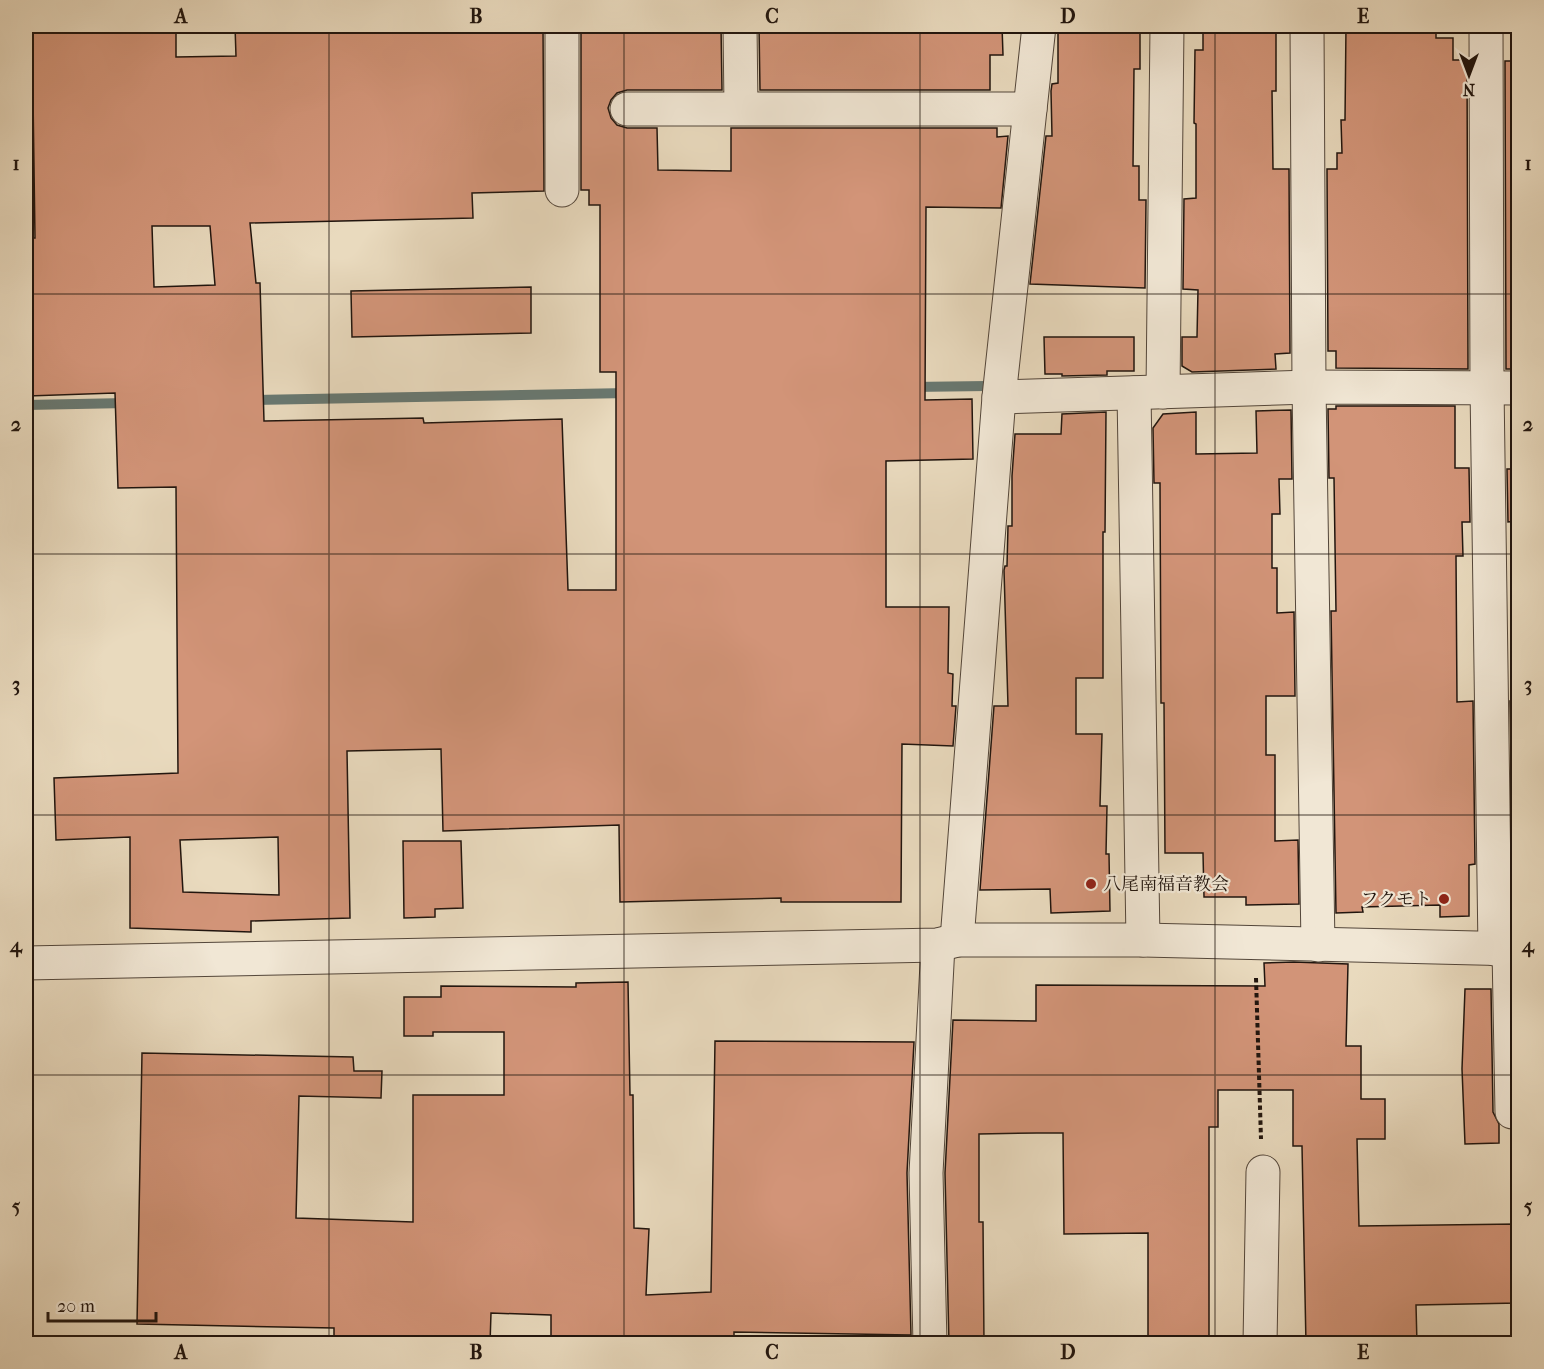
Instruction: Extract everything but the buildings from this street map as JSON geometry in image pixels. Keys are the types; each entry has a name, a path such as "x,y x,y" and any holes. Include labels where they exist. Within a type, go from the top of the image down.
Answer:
{"street":[{"path":"562,26 562,190"},
{"path":"740,26 741,107"},
{"path":"930,1344 926,1173 999,397 1038,26"},
{"path":"1143,940 1148,392 1167,26"},
{"path":"1307,26 1309,387 1318,945"},
{"path":"1486,26 1503,388 1508,949 1512,1112"},
{"path":"627,109 741,107 1030,109"},
{"path":"999,397 1309,387 1503,388"},
{"path":"26,963 1143,940 1508,949"},
{"path":"1260,1344 1263,1172"}],"path":[{"path":"1255,943 1263,1172"}],"waterway":[{"path":"911,387 987,386"},
{"path":"251,400 628,393"},
{"path":"26,405 127,403"}],"place":[{"name":"八尾南福音教会","path":"1091,884"},
{"name":"フクモト","path":"1444,899"}]}
